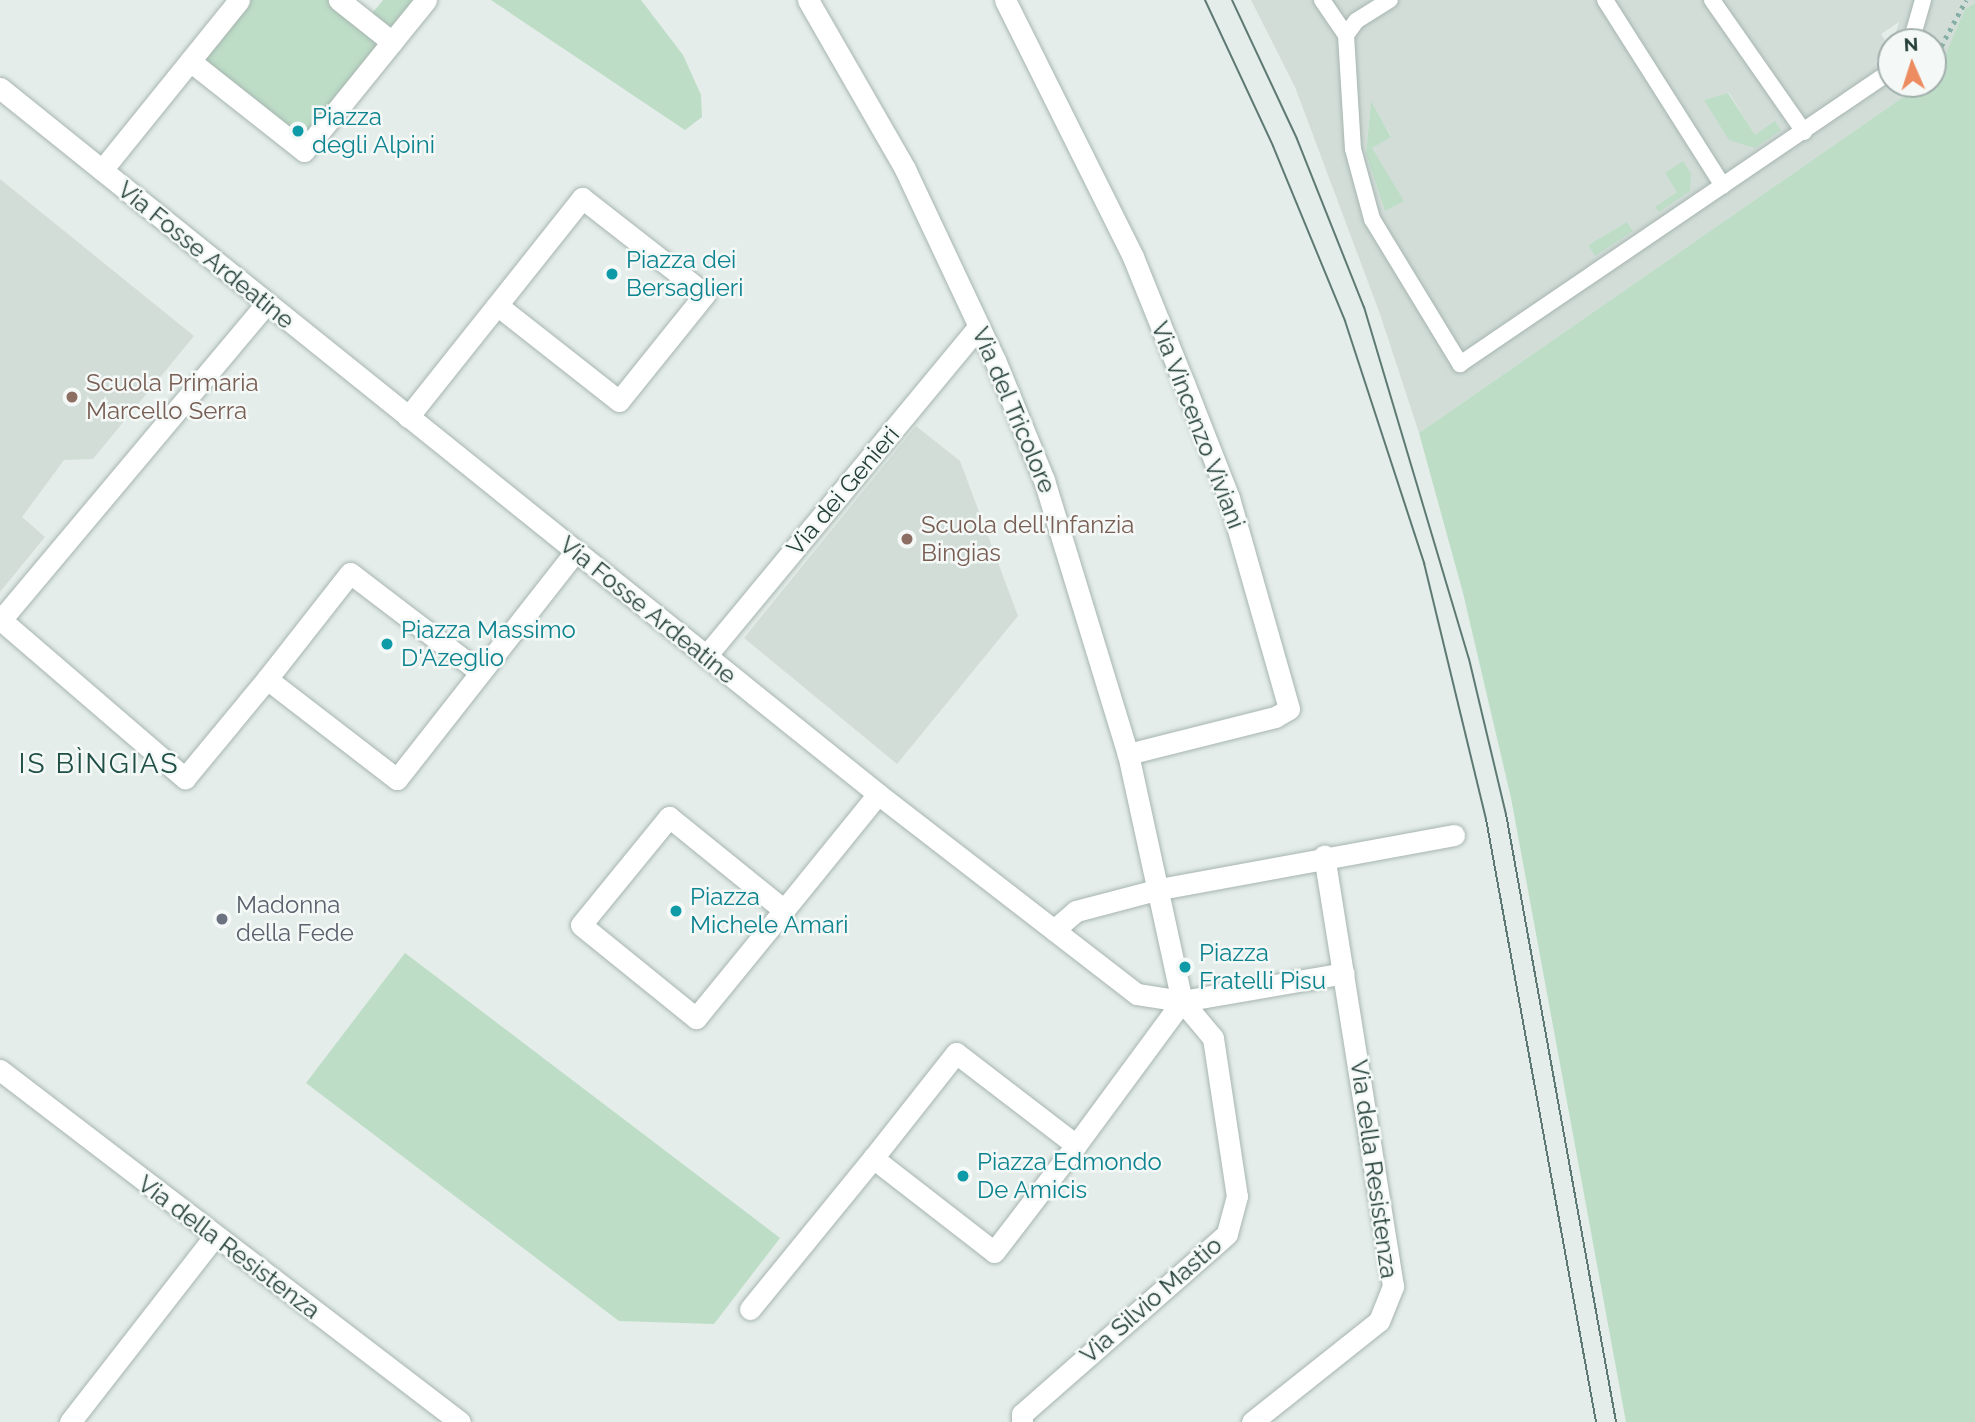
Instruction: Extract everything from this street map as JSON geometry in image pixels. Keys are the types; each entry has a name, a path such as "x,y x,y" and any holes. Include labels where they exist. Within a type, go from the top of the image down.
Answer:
{"street":[{"path":"102,170 239,0"},
{"path":"339,0 392,42"},
{"path":"190,61 304,151 426,0"},
{"name":"Via del Tricolore","path":"808,0 905,169 1030,440 1062,530 1128,754 1160,889"},
{"name":"Via Vincenzo Viviani","path":"1006,0 1127,245 1184,383 1229,498 1289,709 1275,717 1128,754"},
{"name":"Via Fosse Ardeatine","path":"0,88 878,794 1137,995 1182,1001 1344,973"},
{"path":"408,417 582,198 705,294 619,401 497,305"},
{"path":"266,304 1,621 185,778 350,573 480,672"},
{"name":"Via dei Genieri","path":"706,656 979,326"},
{"path":"267,679 397,779 575,552"},
{"path":"784,910 669,817 581,925 696,1018 784,910 878,794"},
{"path":"1054,930 1076,911 1160,889 1324,855 1454,835"},
{"name":"Via della Resistenza","path":"1252,1422 1380,1321 1394,1286 1324,855"},
{"path":"873,1158 994,1252 1182,1001 1160,889"},
{"name":"Via Silvio Mastio","path":"1021,1422 1022,1414 1227,1234 1237,1196 1213,1038 1182,1001"},
{"path":"750,1309 956,1053 1076,1145"},
{"name":"Via della Resistenza","path":"0,1070 460,1422"},
{"path":"70,1422 215,1236"}],"lane":[{"path":"1322,0 1346,35 1353,149 1360,186 1372,219 1460,364 1877,81"},
{"path":"1346,35 1356,22 1391,0"},
{"path":"1605,0 1723,187"},
{"path":"1712,0 1804,132"},
{"path":"1916,0 1917,18"},
{"path":"1914,28 1923,0"},
{"path":"1917,18 1936,0"}],"path":[{"path":"1947,35 1966,0"}],"shaded area":[{"path":"1251,0 1975,0 1975,3 1965,9 1947,53 1947,28 1897,28 1899,22 1890,28 1877,28 1877,61 1874,65 1877,62 1877,98 1902,98 1419,433 1380,314 1295,87","holes":["1729,93 1755,136 1704,100","1371,102 1391,136 1372,148 1385,211 1366,154","1627,222 1633,231 1595,255 1588,245"]},
{"name":"Scuola Primaria Marcello Serra","path":"0,179 194,336 93,459 64,460 22,517 45,537 0,592"},
{"name":"Scuola dell'Infanzia Bingias","path":"916,426 960,461 1018,616 897,764 744,638"}],"green space":[{"path":"239,0 339,0 366,21 383,0 426,0 304,151 190,61"},
{"path":"491,0 641,0 683,55 701,95 702,117 685,130"},
{"path":"1975,3 1975,1422 1626,1422 1511,798 1463,593 1419,433 1902,98 1947,98 1947,51 1965,9"},
{"path":"1728,93 1755,135 1775,121 1781,130 1755,148 1729,140 1704,100"},
{"path":"1371,101 1391,137 1372,148 1404,201 1385,211 1366,154"},
{"path":"1683,161 1691,174 1690,191 1659,212 1655,207 1677,192 1665,173"},
{"path":"1627,222 1633,231 1595,256 1588,245"},
{"path":"405,953 780,1238 714,1324 619,1321 306,1083"}],"tram line":[{"path":"1205,0 1273,146 1345,321 1424,563 1486,819 1596,1422"},
{"path":"1232,0 1297,139 1364,307 1469,659 1506,814 1616,1422"}],"place":[{"name":"Piazza degli Alpini","path":"298,131"},
{"name":"Piazza dei Bersaglieri","path":"612,274"},
{"name":"Scuola Primaria Marcello Serra","path":"72,397"},
{"name":"Scuola dell'Infanzia Bingias","path":"907,539"},
{"name":"Piazza Massimo D'Azeglio","path":"387,644"},
{"name":"Piazza Michele Amari","path":"676,911"},
{"name":"Madonna della Fede","path":"222,919"},
{"name":"Piazza Fratelli Pisu","path":"1185,967"},
{"name":"Piazza Edmondo De Amicis","path":"963,1176"}],"district":[{"name":"IS BÌNGIAS","path":"99,764"}]}
